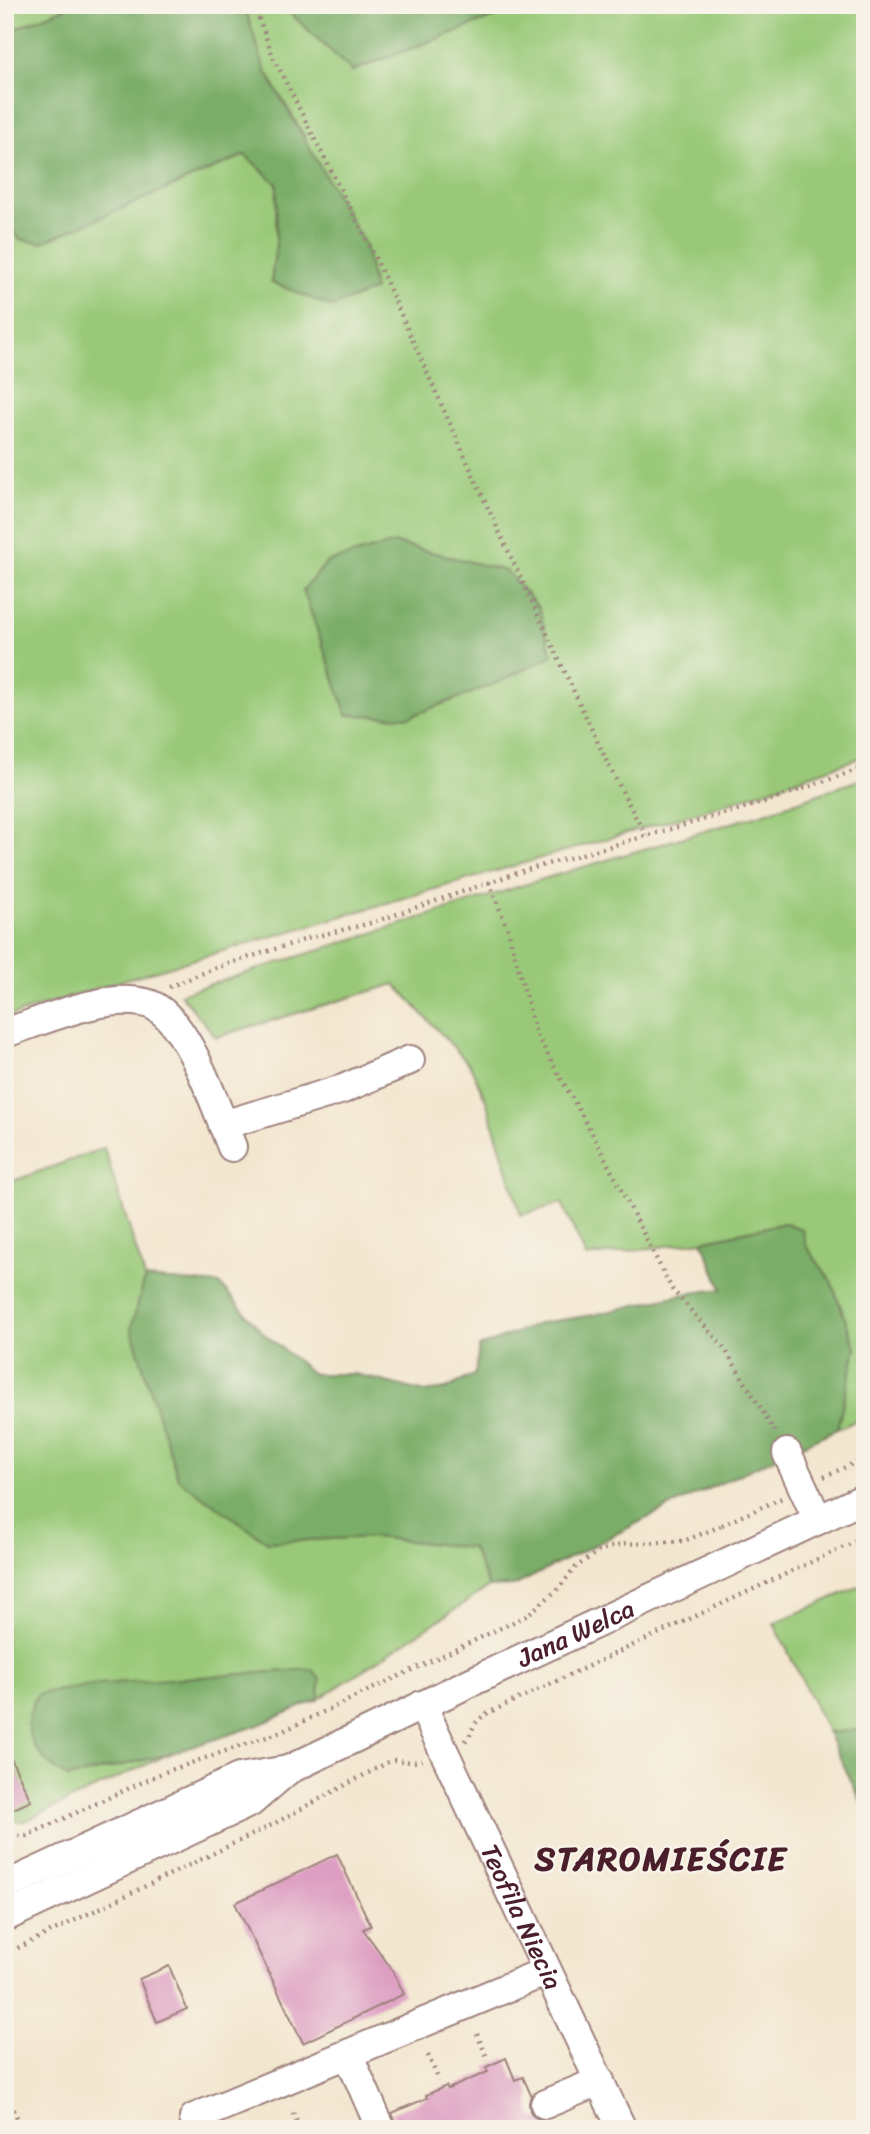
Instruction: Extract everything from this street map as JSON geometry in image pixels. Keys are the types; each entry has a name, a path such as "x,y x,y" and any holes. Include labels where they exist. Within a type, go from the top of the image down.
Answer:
{"street":[{"path":"5,1033 116,1000 148,1003 172,1020 187,1040 227,1136 410,1060"},
{"path":"787,1452 818,1520"},
{"name":"Jana Welca","path":"8,1909 251,1802 288,1770 865,1499"},
{"name":"Teofila Niecia","path":"422,1705 622,2129"},
{"name":"Jana Welca","path":"5,1886 239,1779 288,1770"},
{"path":"194,2118 547,1971"},
{"path":"348,2054 381,2129"},
{"path":"545,2104 600,2081"}],"path":[{"path":"254,5 274,59 376,259 499,532 607,762 645,835"},
{"path":"148,1003 158,991 215,968 313,937 371,923 489,882 765,802 865,767"},
{"path":"489,882 508,930 536,1034 593,1135 672,1289 725,1349 787,1452"},
{"path":"5,1832 26,1836 163,1773 281,1732 526,1616 556,1590 576,1567 600,1550 625,1544 684,1541 721,1526"},
{"path":"456,1746 469,1737 477,1719 488,1713 865,1537"},
{"path":"5,1954 264,1829 392,1760 415,1763 424,1760"},
{"path":"477,2034 488,2060"},
{"path":"428,2055 439,2081"},
{"path":"5,2090 22,2129"},
{"path":"293,2113 300,2129"}],"green space":[{"path":"5,5 72,5 5,33"},
{"path":"72,5 244,5 265,70 365,245 374,290 332,307 271,282 276,245 277,184 245,155 41,243 20,239 5,224 5,33"},
{"path":"244,5 291,5 287,9 352,71 525,5 865,5 865,756 726,804 113,983 5,1018 5,224 20,239 41,243 245,155 277,184 276,245 271,281 306,139 265,70"},
{"path":"291,5 525,5 352,71 286,9"},
{"path":"395,543 506,571 539,608 552,656 497,683 409,717 347,715 303,590 327,562"},
{"path":"865,778 865,1417 837,1429 856,1348 831,1281 806,1246 785,1223 702,1241 586,1257 562,1203 521,1215 486,1100 470,1065 395,984 216,1037 180,994 543,879 762,814"},
{"path":"104,1148 145,1278 132,1328 151,1386 267,1542 374,1537 472,1548 489,1587 319,1699 320,1680 68,1778 169,1754 23,1822 5,1819 5,1184"},
{"path":"785,1223 802,1229 806,1246 831,1281 856,1349 837,1429 665,1509 514,1586 489,1587 472,1548 374,1537 267,1542 178,1479 131,1328 145,1278 220,1284 262,1332 313,1374 355,1374 425,1392 446,1389 475,1374 479,1347 541,1323 593,1315 684,1294 722,1289 702,1241"},
{"path":"865,1584 865,1729 828,1733 774,1623"},
{"path":"313,1669 320,1680 319,1699 256,1726 169,1754 68,1778 40,1754 31,1739 28,1721 37,1694 98,1684"},
{"path":"865,1729 865,1809 828,1733"}],"building":[{"path":"5,1746 31,1801 5,1813"},
{"path":"337,1854 371,1926 363,1929 393,1971 404,1994 303,2043 235,1903"},
{"path":"169,1966 187,2009 157,2022 139,1979"},
{"path":"506,2058 515,2080 523,2077 531,2095 530,2111 534,2117 542,2120 545,2129 397,2129 392,2113 427,2098 426,2095 446,2086 448,2089 488,2072 486,2067"}],"district":[{"name":"STAROMIEŚCIE","path":"661,1859"}]}
